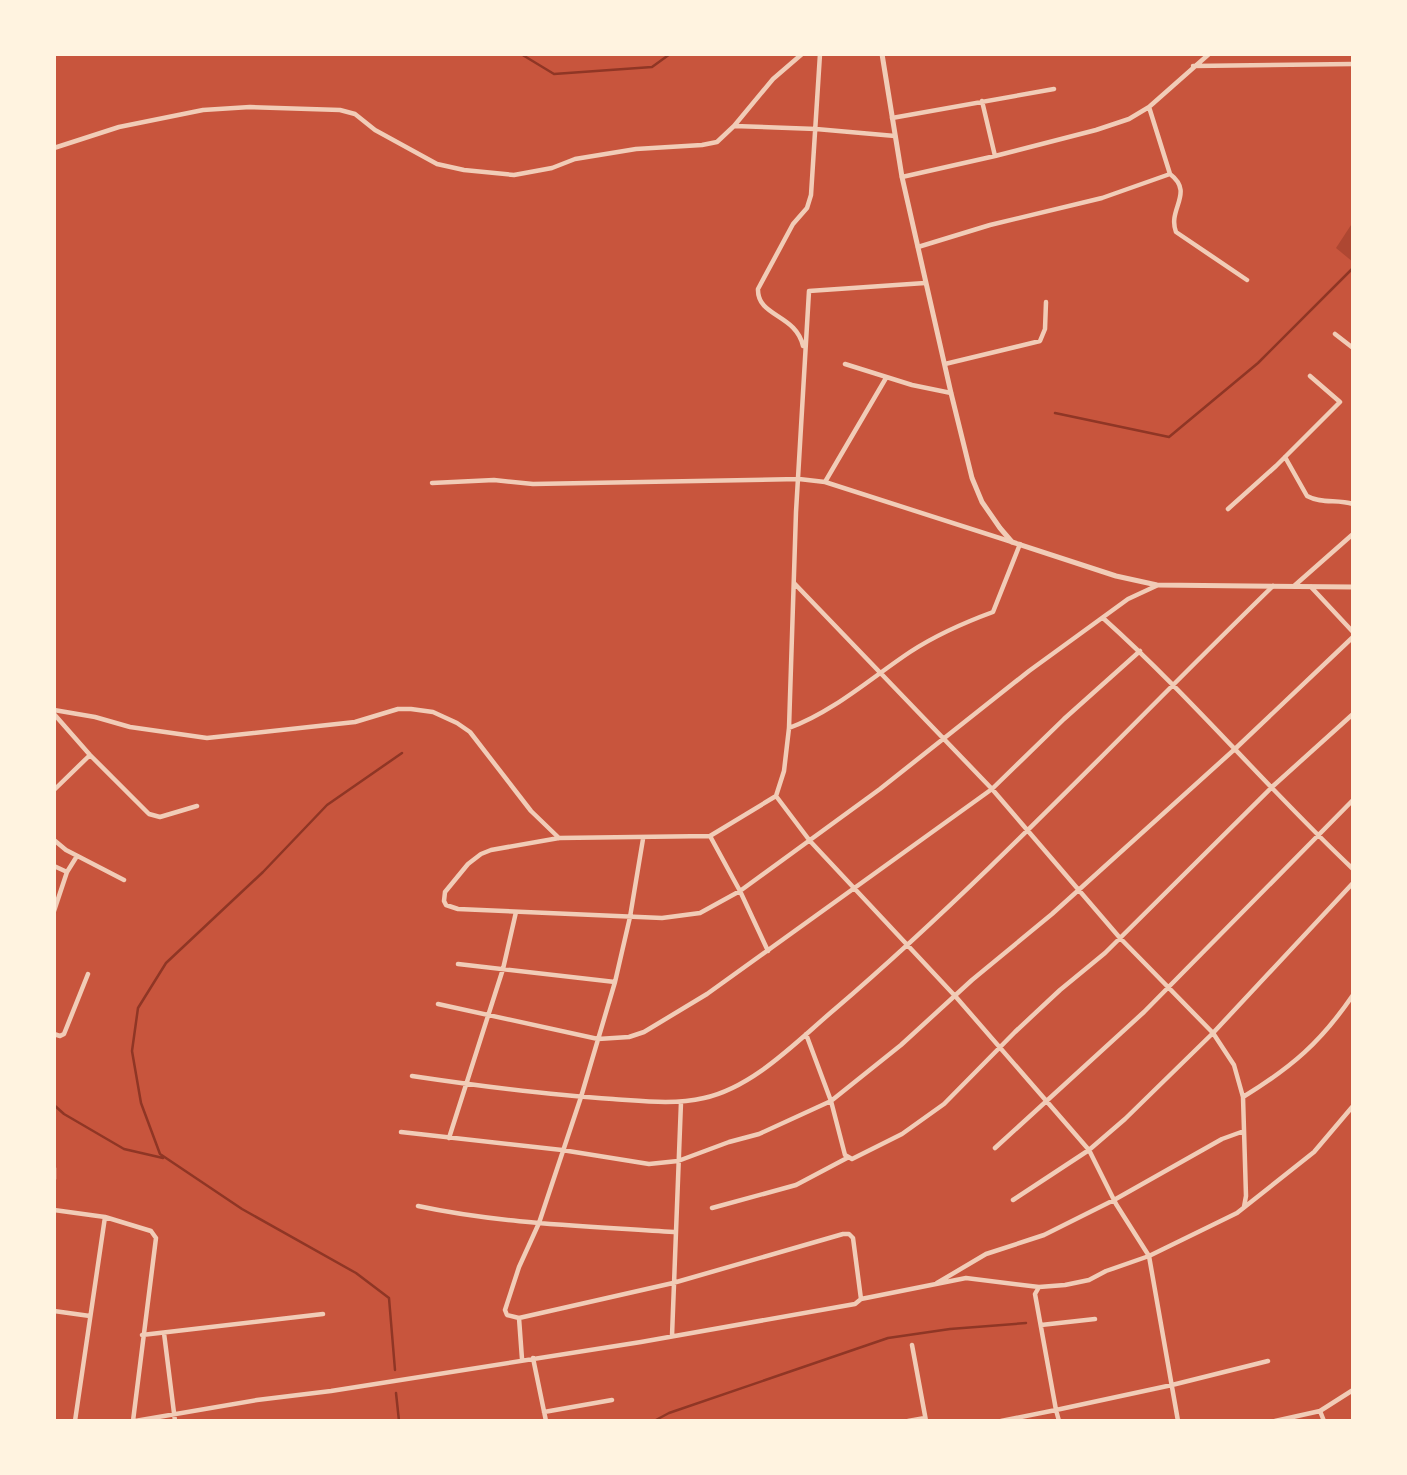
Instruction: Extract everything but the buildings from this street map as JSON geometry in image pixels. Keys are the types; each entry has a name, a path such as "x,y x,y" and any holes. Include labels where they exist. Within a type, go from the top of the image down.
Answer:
{"street":[{"path":"54,148 119,127 203,110 250,107 340,110 355,114 375,130 437,164 464,170 514,175 552,168 575,159 636,149 717,142 774,79 802,54"},
{"path":"804,351 801,335 795,327 761,304 757,298 758,289 793,224 809,203 813,180 820,54"},
{"path":"882,54 902,177 972,478 982,502 1012,542"},
{"path":"902,177 1096,130 1129,118 1149,107 1209,54"},
{"path":"1193,66 1353,64"},
{"path":"892,118 1054,89"},
{"path":"982,102 995,156"},
{"path":"1149,107 1170,174 1182,187 1174,220 1176,232 1247,280"},
{"path":"734,126 895,136"},
{"path":"918,247 990,225 1102,198 1170,174"},
{"path":"925,283 809,290 804,351 789,727 785,771 775,796 710,836 643,839 559,838 481,853 462,870 444,896 444,901 450,908 630,917 688,916 715,906 810,841 944,740 1029,671 1128,599 1157,585"},
{"path":"945,365 1040,341 1045,329 1046,302"},
{"path":"1335,334 1353,348"},
{"path":"845,365 951,393"},
{"path":"1228,509 1340,402 1310,376"},
{"path":"825,482 886,378"},
{"path":"1285,457 1307,496 1323,502 1338,500 1353,504"},
{"path":"432,483 494,480 533,484 799,479 825,482 1116,576 1157,585 1353,587"},
{"path":"1294,586 1353,534"},
{"path":"789,727 805,722 948,629 993,612 1020,544"},
{"path":"794,583 992,789 1120,938 1213,1033 1234,1065 1243,1097 1244,1207"},
{"path":"412,1076 581,1097 681,1102 715,1095 747,1079 806,1034 909,944 1273,586"},
{"path":"401,1132 562,1150 649,1164 678,1161 759,1134 831,1101 1052,914 1236,748 1353,635 1311,587"},
{"path":"1103,618 1174,685 1353,869"},
{"path":"438,1004 598,1038 629,1037 644,1032 707,994 992,789 1063,719 1140,651"},
{"path":"54,712 139,729 206,738 355,722 398,709 433,712 470,732 531,811 559,838"},
{"path":"54,712 90,755 154,817 197,806"},
{"path":"712,1208 796,1185 847,1158 852,1159 902,1134 944,1104 1060,990 1120,938 1272,787 1353,714"},
{"path":"54,790 90,755"},
{"path":"775,796 810,841 957,997 1089,1150 1114,1200 1149,1256 1178,1421"},
{"path":"995,1148 1086,1067 1169,987 1353,800"},
{"path":"710,836 768,951"},
{"path":"643,839 630,917 615,982 581,1097 539,1223 519,1267 505,1310 507,1315 519,1318 673,1283 843,1234 849,1234 853,1238 861,1299"},
{"path":"54,840 77,856 124,880"},
{"path":"54,911 67,872 77,856"},
{"path":"54,866 67,872"},
{"path":"1013,1200 1089,1150 1125,1119 1213,1033 1353,883"},
{"path":"449,1138 503,969 516,912"},
{"path":"458,964 615,982"},
{"path":"54,1034 65,1034 88,974"},
{"path":"1243,1097 1276,1077 1326,1032 1353,995"},
{"path":"806,1034 831,1101 847,1158"},
{"path":"672,1336 681,1102"},
{"path":"54,1210 105,1217 151,1231 156,1238 142,1335 134,1421 822,1311 855,1304 861,1299 966,1278 1039,1287 1081,1282 1149,1256 1237,1213 1314,1152 1353,1106"},
{"path":"937,1283 986,1254 1044,1235 1114,1200 1222,1139 1244,1131"},
{"path":"54,1168 54,1179"},
{"path":"418,1206 463,1215 539,1223 674,1232"},
{"path":"75,1421 105,1217"},
{"path":"1039,1287 1035,1294 1059,1421"},
{"path":"54,1311 90,1316"},
{"path":"142,1335 323,1314"},
{"path":"519,1318 522,1359"},
{"path":"1041,1325 1095,1319"},
{"path":"164,1332 175,1421"},
{"path":"908,1421 926,1419 912,1345"},
{"path":"533,1358 546,1421"},
{"path":"1001,1421 1172,1385 1268,1361"},
{"path":"1275,1421 1320,1411 1353,1391"},
{"path":"544,1412 612,1400"},
{"path":"1320,1411 1324,1421"}],"shaded area":[{"path":"1353,222 1353,262 1336,248"}],"waterway":[{"path":"521,54 554,74 652,67 670,54"},
{"path":"1055,413 1169,437 1258,363 1353,268"},
{"path":"395,1370 389,1298 356,1273 242,1209 160,1154 141,1103 132,1051 138,1008 166,963 263,872 327,805 402,753"},
{"path":"54,1105 64,1114 124,1149 163,1158"},
{"path":"654,1421 669,1413 888,1338 950,1329 1026,1323"},
{"path":"396,1393 399,1421"}]}
